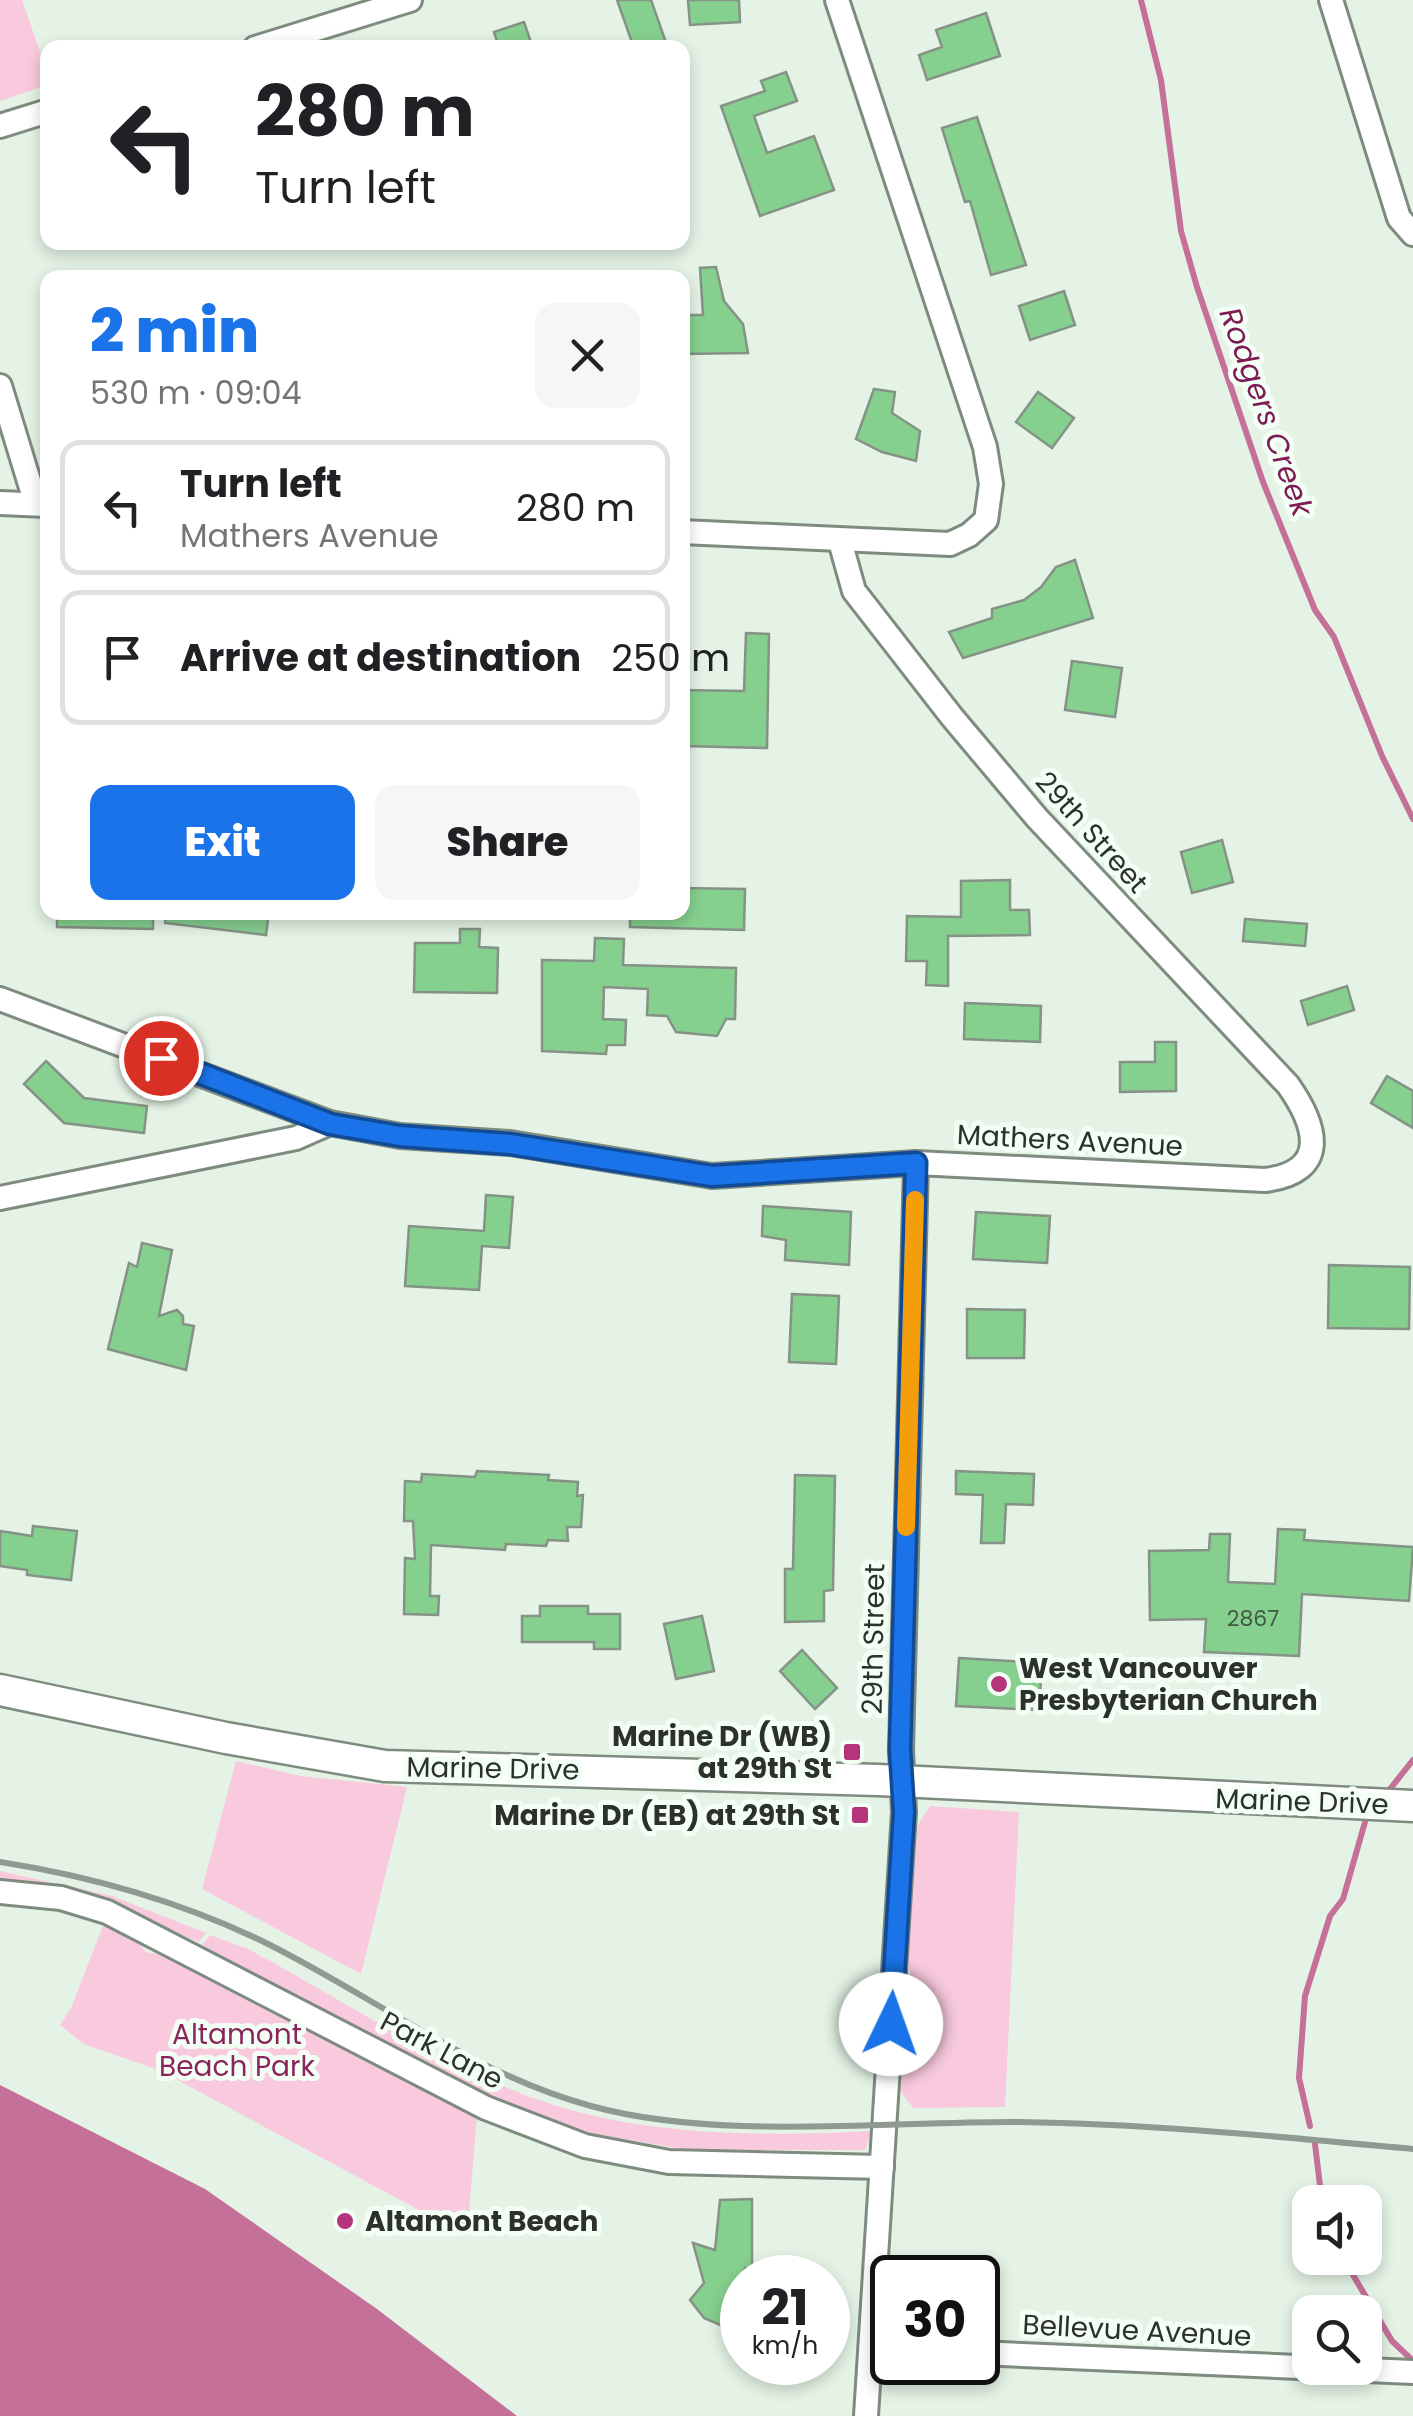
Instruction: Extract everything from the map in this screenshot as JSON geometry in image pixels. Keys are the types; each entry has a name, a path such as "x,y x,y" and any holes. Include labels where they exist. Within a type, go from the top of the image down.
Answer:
{"main road":[{"name":"Marine Drive","path":"0,1690 226,1738 385,1766 903,1781 1413,1806"}],"street":[{"path":"281,40 410,0"},
{"path":"690,532 950,544 969,535 986,520 991,484 985,447 838,0"},
{"path":"1331,0 1406,226"},
{"path":"0,126 40,114"},
{"path":"0,386 40,499"},
{"path":"0,503 40,505"},
{"name":"29th Street","path":"840,541 854,591 952,718 1050,832 1288,1085 1306,1110 1310,1153 1303,1168 1290,1177 1265,1180"},
{"name":"Mathers Avenue","path":"0,999 330,1124 400,1136 510,1144 712,1176 916,1163 1265,1180"},
{"path":"0,1198 296,1138 330,1124"},
{"name":"29th Street","path":"882,2255 882,2167 903,1781 900,1750 916,1163"},
{"name":"Park Lane","path":"0,1892 60,1898 107,1912 486,2108 585,2146 669,2162 882,2167"},
{"name":"Bellevue Avenue","path":"1000,2354 1413,2372"},
{"name":"29th Street","path":"866,2416 873,2385"}],"green space":[{"path":"0,0 22,0 40,52 40,87 0,101"},
{"name":"Altamont Beach Park","path":"236,1761 301,1776 407,1787 361,1974 202,1889"},
{"path":"930,1806 1019,1812 1005,2107 914,2108 900,2086 899,2059 908,2059 912,1984 907,1958 917,1827"},
{"path":"0,1871 112,1896 206,1933 199,1942 111,1906 0,1883"},
{"name":"Altamont Beach Park","path":"103,1926 133,1935 146,1952 185,1960 477,2116 467,2236 161,2071 84,2044 60,2025 71,2008"},
{"path":"210,1935 248,1949 436,2055 554,2105 593,2116 672,2129 792,2134 872,2131 865,2150 688,2150 565,2129 492,2102 202,1945"}],"shaded area":[{"path":"0,2085 205,2189 377,2309 517,2416 0,2416"}],"building":[{"path":"617,0 651,0 665,40 631,40"},
{"path":"688,0 739,0 740,22 690,25"},
{"path":"986,13 1000,56 927,80 919,55 942,47 936,30"},
{"path":"524,22 530,40 496,40 494,32"},
{"path":"786,72 797,101 754,116 767,153 814,136 834,190 760,216 721,106 765,91 761,81"},
{"path":"977,117 1026,265 991,275 970,201 965,202 942,128"},
{"path":"716,267 724,301 743,324 748,353 690,354 690,315 703,315 700,268"},
{"path":"1064,291 1075,325 1030,340 1019,306"},
{"path":"874,389 895,392 892,413 920,431 916,461 882,452 856,439"},
{"path":"1038,392 1074,418 1052,448 1016,422"},
{"path":"1075,560 1093,618 963,658 949,632 992,618 992,609 1024,600 1041,587 1056,567"},
{"path":"746,633 769,634 767,748 690,746 690,690 744,691"},
{"path":"1072,661 1122,668 1115,717 1065,710"},
{"path":"1222,840 1233,882 1192,893 1181,852"},
{"path":"1010,880 1010,910 1029,910 1030,935 948,936 948,986 926,985 927,961 906,961 907,916 961,917 961,881"},
{"path":"690,888 745,889 744,930 630,927 630,920 690,920"},
{"path":"1245,919 1307,924 1305,946 1243,941"},
{"path":"57,920 153,920 153,929 57,927"},
{"path":"165,920 268,920 266,935 165,923"},
{"path":"460,929 480,929 479,947 498,948 497,993 414,992 415,943 460,943"},
{"path":"595,938 624,939 623,965 736,968 735,1019 726,1019 717,1036 676,1032 667,1016 647,1015 648,989 604,987 603,1019 626,1020 625,1045 607,1045 606,1054 542,1051 542,960 594,961"},
{"path":"1347,986 1354,1010 1308,1025 1301,1001"},
{"path":"965,1003 1041,1006 1040,1042 964,1039"},
{"path":"1155,1042 1176,1042 1176,1091 1120,1092 1120,1062 1155,1062"},
{"path":"46,1061 84,1098 147,1106 144,1133 64,1123 24,1084"},
{"path":"1387,1076 1413,1091 1413,1128 1371,1103"},
{"path":"486,1195 513,1197 509,1248 482,1246 479,1290 405,1286 409,1226 484,1231"},
{"path":"763,1206 851,1212 849,1265 785,1260 786,1240 762,1236"},
{"path":"976,1212 1050,1216 1047,1263 973,1259"},
{"path":"142,1243 172,1250 159,1316 177,1310 183,1316 183,1324 194,1326 186,1370 108,1349 129,1263 137,1267"},
{"path":"1329,1265 1410,1267 1409,1329 1328,1328"},
{"path":"792,1294 839,1296 836,1364 789,1362"},
{"path":"967,1309 1025,1310 1024,1358 967,1358"},
{"path":"477,1471 549,1475 548,1480 578,1482 577,1496 583,1495 581,1527 567,1527 568,1541 548,1540 546,1546 506,1544 505,1550 431,1545 430,1596 439,1596 438,1615 404,1614 405,1558 415,1559 413,1521 404,1521 405,1481 421,1482 422,1474 475,1477"},
{"path":"956,1471 1034,1474 1033,1505 1006,1504 1004,1543 981,1543 983,1495 956,1494"},
{"path":"795,1475 835,1476 833,1590 824,1591 824,1621 785,1622 785,1569 793,1569"},
{"path":"33,1526 77,1531 71,1580 27,1575 27,1570 0,1566 0,1531 32,1536"},
{"path":"1278,1529 1305,1530 1304,1540 1413,1547 1409,1601 1302,1594 1299,1656 1204,1652 1206,1619 1150,1620 1149,1551 1209,1550 1210,1534 1230,1534 1228,1582 1275,1584"},
{"path":"540,1606 588,1606 588,1614 620,1614 620,1649 594,1649 594,1642 522,1642 522,1616 540,1616"},
{"path":"702,1616 714,1671 676,1679 664,1624"},
{"path":"802,1650 837,1688 815,1709 780,1671"},
{"name":"West Vancouver Presbyterian Church","path":"959,1658 1042,1663 1039,1710 956,1706"},
{"path":"752,2199 752,2255 720,2255 720,2325 704,2318 690,2300 704,2283 693,2243 715,2250 720,2200"}],"waterway":[{"name":"Rodgers Creek","path":"1141,0 1161,80 1181,231 1197,287 1263,482 1315,610 1334,637 1382,756 1413,819"},
{"name":"Rodgers Creek","path":"1386,1794 1413,1760"},
{"name":"Rodgers Creek","path":"1310,2126 1299,2078 1305,1996 1330,1916 1343,1899 1365,1822"},
{"name":"Rodgers Creek","path":"1315,2144 1320,2185"},
{"name":"Rodgers Creek","path":"1353,2275 1392,2341 1410,2358"}],"railway":[{"path":"0,1862 100,1883 197,1913 301,1961 504,2074 591,2106 640,2117 803,2127 1069,2123 1413,2149"}],"slow traffic":[{"path":"906,1527 915,1200"}],"place":[{"name":"West Vancouver Presbyterian Church","path":"999,1684"},
{"name":"Marine Dr (WB) at 29th St","path":"852,1752"},
{"name":"Marine Dr (EB) at 29th St","path":"860,1815"},
{"name":"Altamont Beach","path":"345,2221"}],"route":[{"path":"161,1058 330,1124 400,1136 510,1144 712,1176 916,1163 900,1750 904,1812 891,2024"}]}
